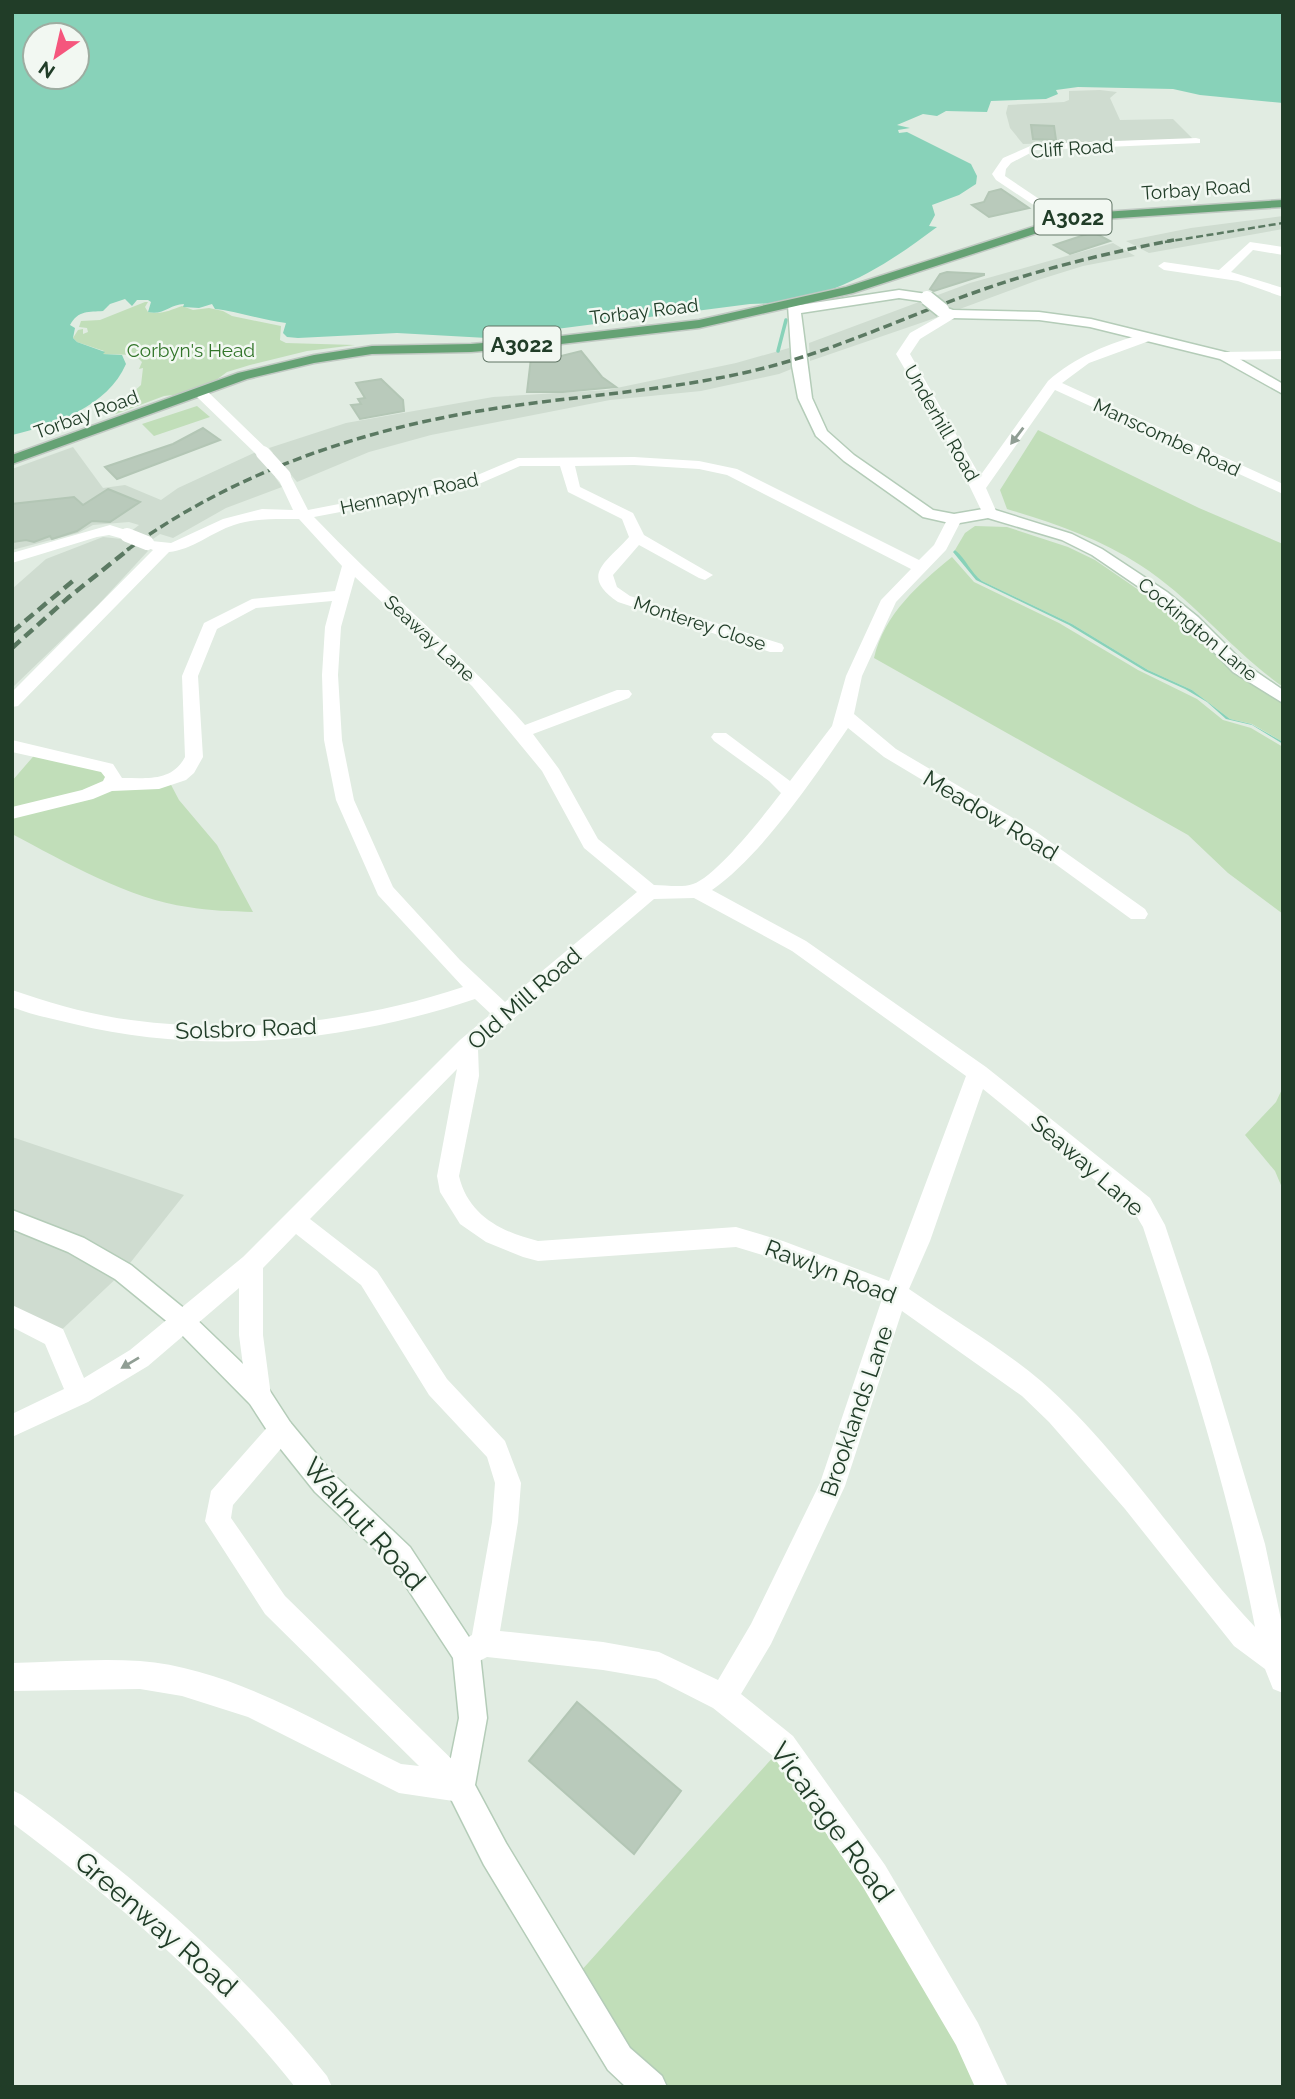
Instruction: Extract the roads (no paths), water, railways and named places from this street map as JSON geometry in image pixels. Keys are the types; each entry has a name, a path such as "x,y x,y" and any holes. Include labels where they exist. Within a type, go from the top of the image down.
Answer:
{"main road":[{"name":"Torbay Road","path":"12,460 268,369 343,354 387,349 471,348 618,335 719,321 794,307 1062,220 1283,203"}],"street":[{"name":"Cliff Road","path":"1062,220 1000,178 998,174 1001,166 1021,152 1035,147 1196,141"},
{"path":"1222,274 1250,246 1283,251"},
{"path":"1164,266 1222,274 1283,293"},
{"path":"794,307 899,294 926,298 947,312 1064,318 1224,356 1283,355"},
{"name":"Cockington Lane","path":"794,307 803,392 821,433 849,458 928,514 954,519 989,513 1067,537 1126,570 1192,621 1239,668 1283,698"},
{"name":"Underhill Road","path":"947,312 915,336 903,354 916,380 949,430 979,487 989,513"},
{"path":"979,487 1053,384 1080,361 1144,338"},
{"path":"1224,356 1283,390"},
{"name":"Manscombe Road","path":"1053,384 1283,489"},
{"name":"Seaway Lane","path":"200,392 264,453 284,476 303,515 350,565 408,615 478,682 550,769 592,843 650,892"},
{"path":"566,461 573,489 628,516 637,538 675,564 705,575"},
{"name":"Hennapyn Road","path":"164,548 174,547 228,522 262,514 303,515 472,483 518,462 566,461 699,465 732,472 920,567"},
{"path":"650,892 697,891 765,827 845,716 853,676 889,600 941,547 954,519"},
{"path":"12,558 110,530 164,548 12,702"},
{"name":"Monterey Close","path":"637,538 606,569 604,577 609,590 624,599 776,648"},
{"path":"350,565 332,636 329,707 345,800 385,890 478,990 503,1013"},
{"path":"12,813 89,795 111,785 149,785 169,781 180,775 192,763 195,746 190,709 190,676 210,626 252,604 341,595"},
{"path":"522,732 623,694"},
{"name":"Meadow Road","path":"845,716 890,753 1028,835 1138,914"},
{"path":"720,737 775,777 791,793"},
{"path":"12,746 107,768 114,776 111,785"},
{"name":"Seaway Lane","path":"697,891 799,946 978,1073 1142,1205 1154,1225 1252,1544 1279,1669"},
{"name":"Old Mill Road","path":"12,1426 79,1394 139,1358 251,1264 503,1013 650,892"},
{"name":"Solsbro Road","path":"12,999 130,1028 254,1032 293,1031 406,1012 448,1002 478,990"},
{"name":"Rawlyn Road","path":"467,1046 468,1076 448,1176 450,1192 485,1233 512,1245 538,1251 736,1237 783,1251 860,1282 896,1293 1021,1381 1058,1413 1134,1500 1244,1636 1279,1669"},
{"name":"Brooklands Lane","path":"723,1698 761,1634 832,1486 896,1293 978,1073"},
{"name":"Walnut Road","path":"12,1219 76,1245 122,1272 183,1321 259,1396 281,1430 324,1483 401,1556 475,1648 473,1718 460,1787"},
{"path":"295,1220 369,1278 414,1345 438,1387 496,1449 508,1483 505,1522 475,1648"},
{"name":"Walnut Road","path":"251,1264 251,1335 259,1396"},
{"path":"12,1315 54,1337 79,1394"},
{"path":"281,1430 220,1500 218,1521 275,1605 460,1787 495,1854 619,2059 651,2087"},
{"name":"Vicarage Road","path":"475,1648 603,1657 659,1666 723,1698 783,1746 874,1876 967,2034 992,2087"},
{"path":"12,1677 140,1675 182,1682 253,1705 399,1778 460,1787"},
{"name":"Greenway Road","path":"12,1805 171,1930 242,1999 316,2087"}],"waterway":[{"path":"778,351 786,320"}],"railway":[{"path":"1165,242 1283,223"},
{"path":"127,550 208,500 294,460 339,444 479,411 684,384 781,364 1025,276 1174,240"},
{"path":"12,648 69,597 129,549"},
{"path":"12,632 74,580"}],"park label":[{"name":"Corbyn's Head","path":"191,350"}]}
